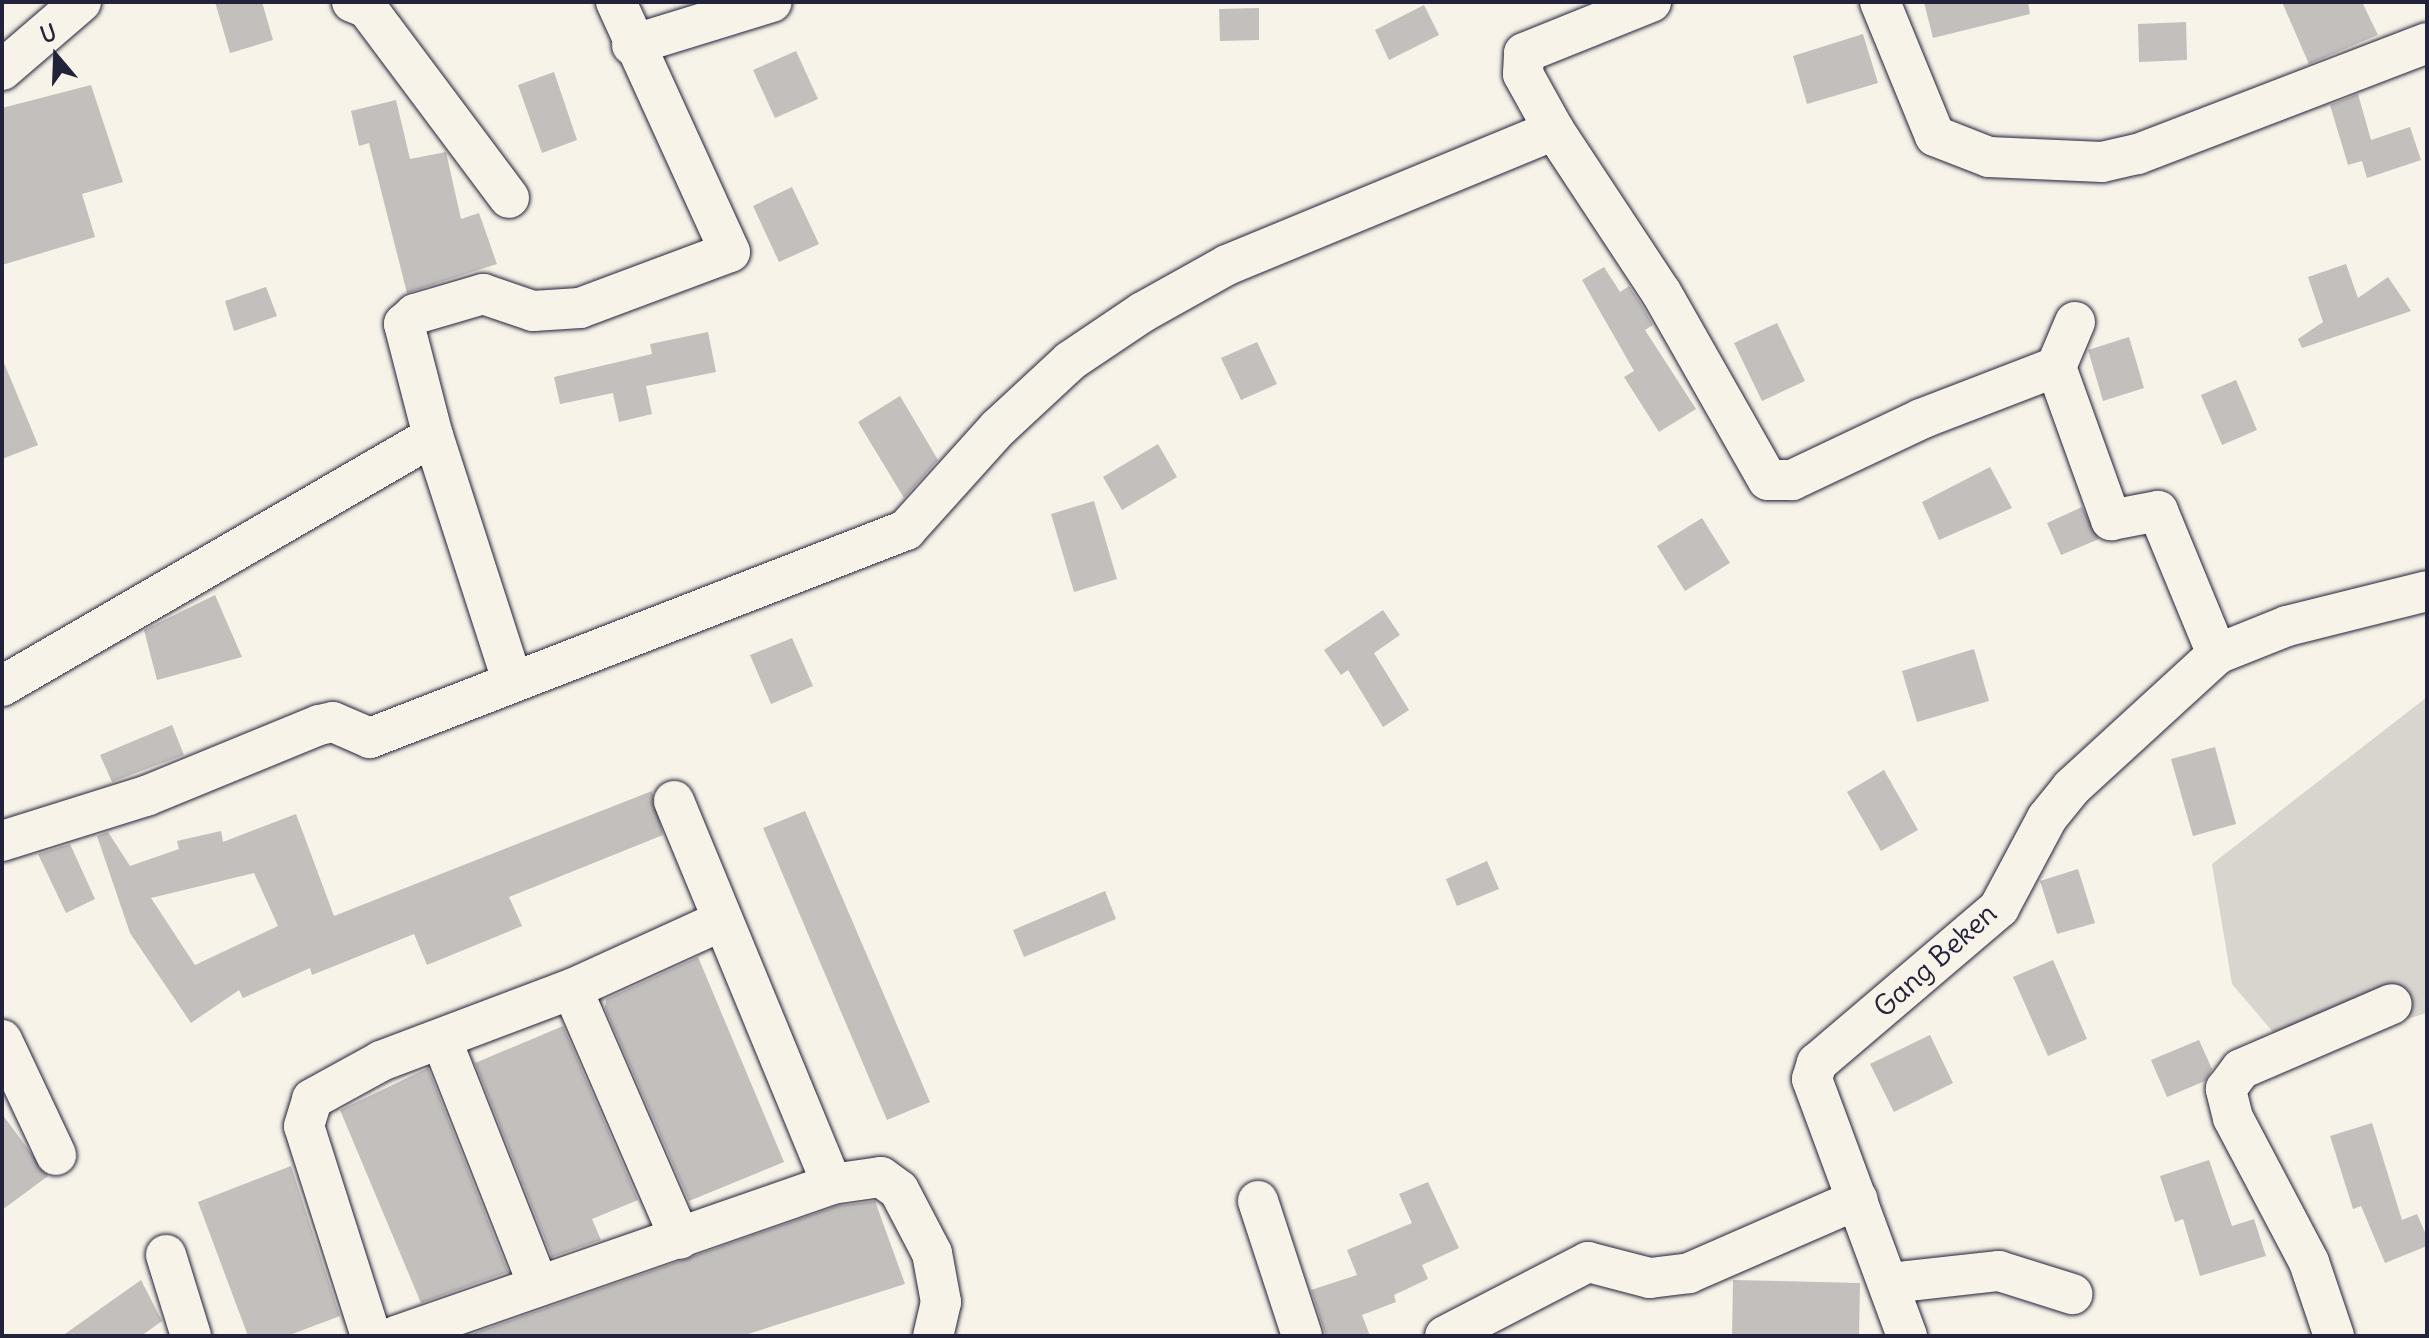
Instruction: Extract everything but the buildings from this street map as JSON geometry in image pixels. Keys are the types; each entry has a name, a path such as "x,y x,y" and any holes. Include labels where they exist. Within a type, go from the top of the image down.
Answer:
{"street":[{"path":"2,70 81,2"},
{"path":"352,2 367,8 509,198"},
{"path":"512,680 433,436 405,332 415,314 483,294 533,311 580,308 730,252 632,45 616,2"},
{"path":"632,45 772,2"},
{"path":"1651,2 1524,53 1523,74 1554,130 1661,292 1768,480 1792,480 1921,419 2056,367"},
{"path":"1880,2 1935,136 1989,157 2102,162 2138,154 2427,43"},
{"path":"2,841 146,796 319,725 333,722 370,738 512,680 906,530 1060,371 1143,312 1227,265 1554,130"},
{"path":"2075,322 2056,367 2111,520 2158,511 2217,654"},
{"path":"2,686 433,436"},
{"name":"Gang Beken","path":"1907,1336 1890,1283 1812,1079 1817,1063 1999,908 2047,818 2071,788 2217,654 2287,626 2427,591"},
{"path":"674,801 832,1184"},
{"path":"371,1336 305,1110 318,1095 381,1061 442,1041 572,989 721,921"},
{"path":"572,989 680,1239"},
{"path":"2334,1336 2309,1262 2233,1118 2226,1089 2241,1069 2392,1004"},
{"path":"2,1040 56,1155"},
{"path":"442,1041 538,1285"},
{"path":"396,1336 832,1184 881,1177 899,1190 930,1246 939,1281 933,1336"},
{"path":"1445,1336 1588,1262 1650,1278 1689,1273 1858,1199"},
{"path":"1258,1201 1302,1336"},
{"path":"166,1255 182,1330"},
{"path":"1890,1283 1999,1271 2072,1294"}],"shaded area":[{"path":"2427,697 2427,1013 2291,1053 2232,984 2212,864"}]}
